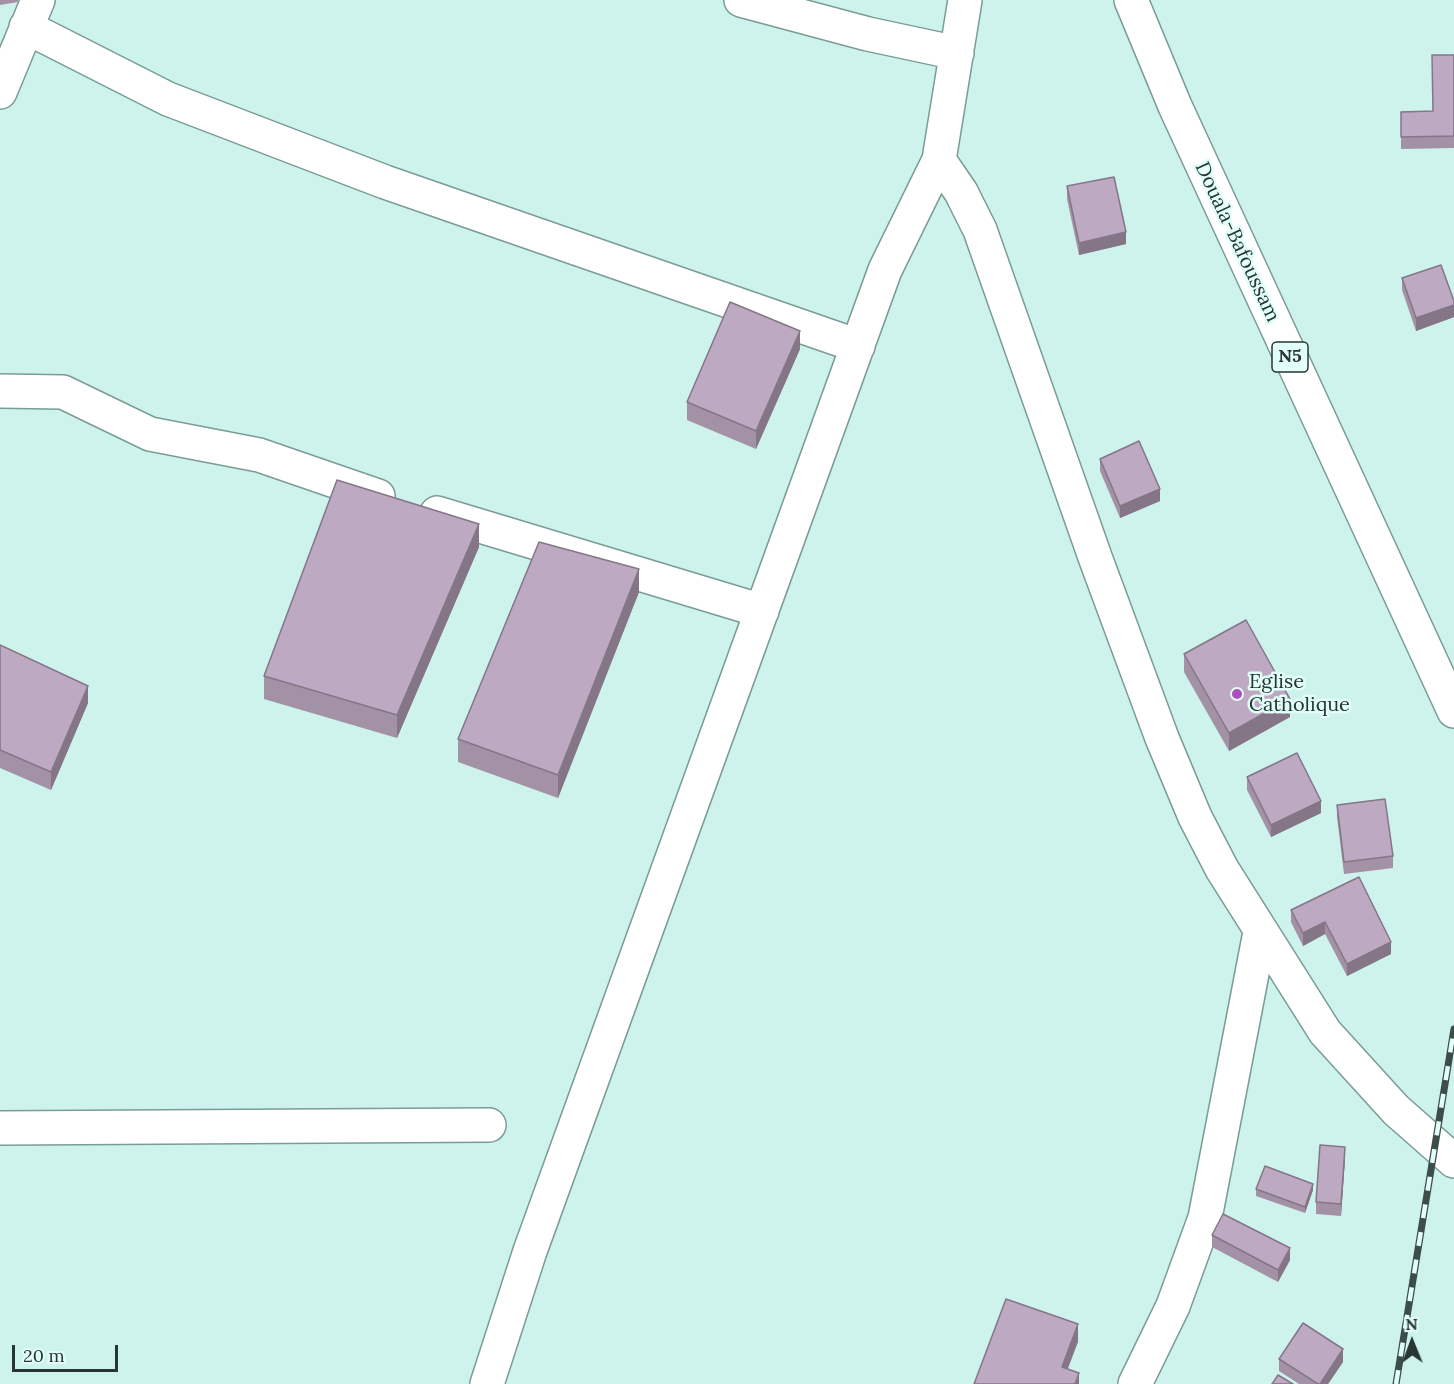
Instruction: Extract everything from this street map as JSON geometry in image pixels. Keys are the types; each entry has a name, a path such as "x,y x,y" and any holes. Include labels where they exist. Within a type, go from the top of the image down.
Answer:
{"main road":[{"path":"741,0 868,34 957,53"},
{"path":"487,1384 530,1251 885,270 939,160 965,0"},
{"name":"Douala-Bafoussam","path":"1131,0 1175,106 1454,711"},
{"path":"0,92 32,13 179,103 385,182 858,346"},
{"path":"939,160 961,192 980,230 1161,738 1195,817 1222,869 1260,932 1325,1032 1396,1110 1454,1161"},
{"path":"0,391 63,392 150,434 259,455 377,496 762,611"},
{"path":"1135,1384 1173,1306 1205,1218 1260,932"},
{"path":"0,1128 489,1125"}],"building":[{"path":"1432,55 1454,55 1454,136 1401,137 1401,112 1433,111"},
{"path":"1114,177 1126,232 1079,243 1067,186"},
{"path":"1441,265 1454,305 1416,318 1402,278"},
{"path":"730,302 800,331 756,431 687,402"},
{"path":"1139,441 1160,489 1120,506 1100,459"},
{"path":"337,480 479,524 397,715 264,676"},
{"path":"539,542 639,569 558,775 458,739"},
{"name":"Eglise Catholique","path":"1246,620 1290,699 1229,733 1184,654"},
{"path":"0,645 88,686 51,772 0,750"},
{"path":"1297,753 1321,801 1271,825 1247,777"},
{"path":"1385,799 1393,856 1344,862 1337,805"},
{"path":"1359,877 1391,942 1347,964 1325,922 1303,933 1291,910"},
{"path":"1320,1145 1345,1147 1341,1204 1316,1202"},
{"path":"1265,1166 1313,1184 1305,1207 1256,1189"},
{"path":"1223,1214 1290,1248 1278,1270 1212,1235"},
{"path":"1006,1299 1078,1324 1062,1367 1079,1373 1075,1384 974,1384"},
{"path":"1303,1323 1343,1349 1320,1384 1279,1359"},
{"path":"1278,1375 1293,1384 1272,1384"}],"railway":[{"path":"1396,1384 1454,1029"}],"place":[{"name":"Eglise Catholique","path":"1237,694"}]}
